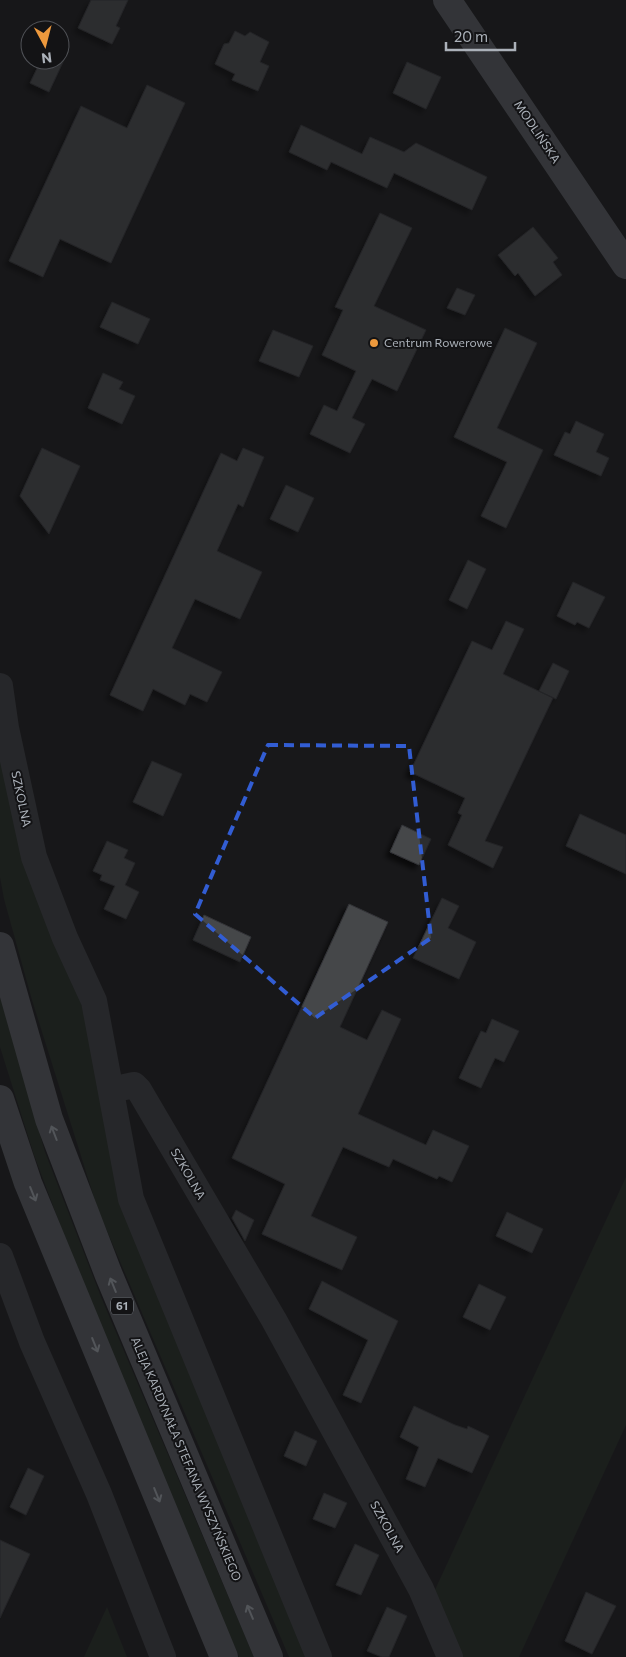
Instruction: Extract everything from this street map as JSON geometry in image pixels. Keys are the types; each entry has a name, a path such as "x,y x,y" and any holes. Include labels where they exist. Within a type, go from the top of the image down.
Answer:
{"main road":[{"name":"MODLIŃSKA","path":"447,0 626,265"},
{"name":"ALEJA KARDYNAŁA STEFANA WYSZYŃSKIEGO","path":"0,946 49,1119 112,1282 270,1657"},
{"path":"0,1099 28,1183 224,1657"}],"street":[{"name":"SZKOLNA","path":"0,686 6,728 34,857 65,938 94,1001 110,1090 128,1085 134,1085 138,1090 283,1337 421,1589 450,1657"},
{"path":"110,1090 131,1199 319,1657"},
{"path":"0,1256 32,1342 99,1494 163,1657"}],"highlighted area":[{"path":"268,745 409,746 431,938 315,1018 195,914"}],"shaded area":[{"path":"0,749 88,1025 102,1084 309,1657 289,1657 98,1210 32,1000 4,899 0,877"},
{"path":"0,996 45,1152 101,1297 254,1657 239,1657 172,1504 89,1302 34,1155 0,1047"},
{"path":"626,1177 626,1425 519,1657 460,1657 434,1592"},
{"path":"107,1607 127,1657 84,1657"}],"building":[{"path":"91,0 128,0 116,26 120,28 112,44 78,28"},
{"path":"235,31 245,36 250,32 269,42 260,62 269,66 258,91 232,80 235,74 215,64 224,44 229,43"},
{"path":"407,62 441,77 426,109 393,93"},
{"path":"36,70 59,70 49,92 30,83"},
{"path":"147,85 185,103 111,263 60,239 43,277 9,261 81,106 127,128"},
{"path":"301,125 362,154 370,137 404,152 416,143 487,177 472,210 394,173 387,188 331,162 327,170 289,152"},
{"path":"380,213 412,228 374,306 426,330 397,391 372,379 352,418 365,424 350,453 310,434 324,405 337,411 356,371 322,355 343,310 335,307"},
{"path":"533,227 558,258 553,262 562,275 535,296 518,273 515,276 498,255"},
{"path":"457,288 475,295 465,315 447,308"},
{"path":"112,302 150,319 138,344 100,327"},
{"path":"505,328 537,343 497,428 543,450 506,528 481,516 507,462 454,437"},
{"path":"273,330 313,346 299,377 259,361"},
{"path":"103,373 123,382 119,389 135,396 122,424 88,408"},
{"path":"576,421 604,434 596,452 609,458 601,476 554,455 565,432 570,434"},
{"path":"42,448 80,466 49,534 20,496"},
{"path":"243,448 264,457 243,507 238,504 217,551 262,572 240,619 195,599 172,648 222,672 207,702 190,694 185,705 153,689 143,711 110,695 221,453 237,461"},
{"path":"286,485 314,498 298,532 270,519"},
{"path":"468,560 486,569 467,609 449,600"},
{"path":"573,582 605,597 589,628 577,622 575,625 557,616"},
{"path":"506,621 524,629 503,674 553,698 485,841 503,847 493,868 448,845 462,815 458,813 465,798 410,772 472,641 492,650"},
{"path":"553,663 569,671 556,699 539,691"},
{"path":"152,761 182,774 163,816 133,802"},
{"path":"580,814 626,835 626,874 566,846"},
{"path":"402,825 431,839 419,865 390,852"},
{"path":"107,841 128,850 124,858 135,863 125,885 139,892 126,919 104,909 115,886 100,880 102,875 93,871"},
{"path":"442,898 459,906 448,928 476,942 459,979 413,958"},
{"path":"349,904 388,922 340,1027 367,1040 382,1010 401,1019 358,1114 426,1145 433,1130 469,1146 452,1182 439,1176 437,1179 393,1159 389,1167 343,1147 311,1216 357,1237 342,1270 262,1234 285,1184 232,1158"},
{"path":"204,915 251,937 240,962 193,940"},
{"path":"492,1019 519,1031 504,1062 495,1058 481,1088 459,1078 481,1031 486,1033"},
{"path":"236,1210 254,1220 245,1241 232,1218"},
{"path":"507,1212 543,1229 532,1253 496,1236"},
{"path":"322,1281 398,1321 361,1403 343,1395 368,1340 309,1309"},
{"path":"479,1284 506,1297 490,1330 463,1317"},
{"path":"414,1406 455,1425 467,1429 468,1426 489,1436 472,1473 438,1458 425,1487 406,1479 419,1447 400,1437"},
{"path":"295,1431 317,1441 306,1466 284,1456"},
{"path":"28,1468 44,1476 26,1515 10,1507"},
{"path":"324,1493 347,1503 335,1528 313,1519"},
{"path":"0,1540 30,1554 0,1618"},
{"path":"355,1544 379,1555 361,1595 336,1585"},
{"path":"586,1592 616,1606 592,1654 565,1641"},
{"path":"387,1607 407,1616 389,1657 382,1657 367,1651"}],"place":[{"name":"Centrum Rowerowe","path":"374,343"}]}
